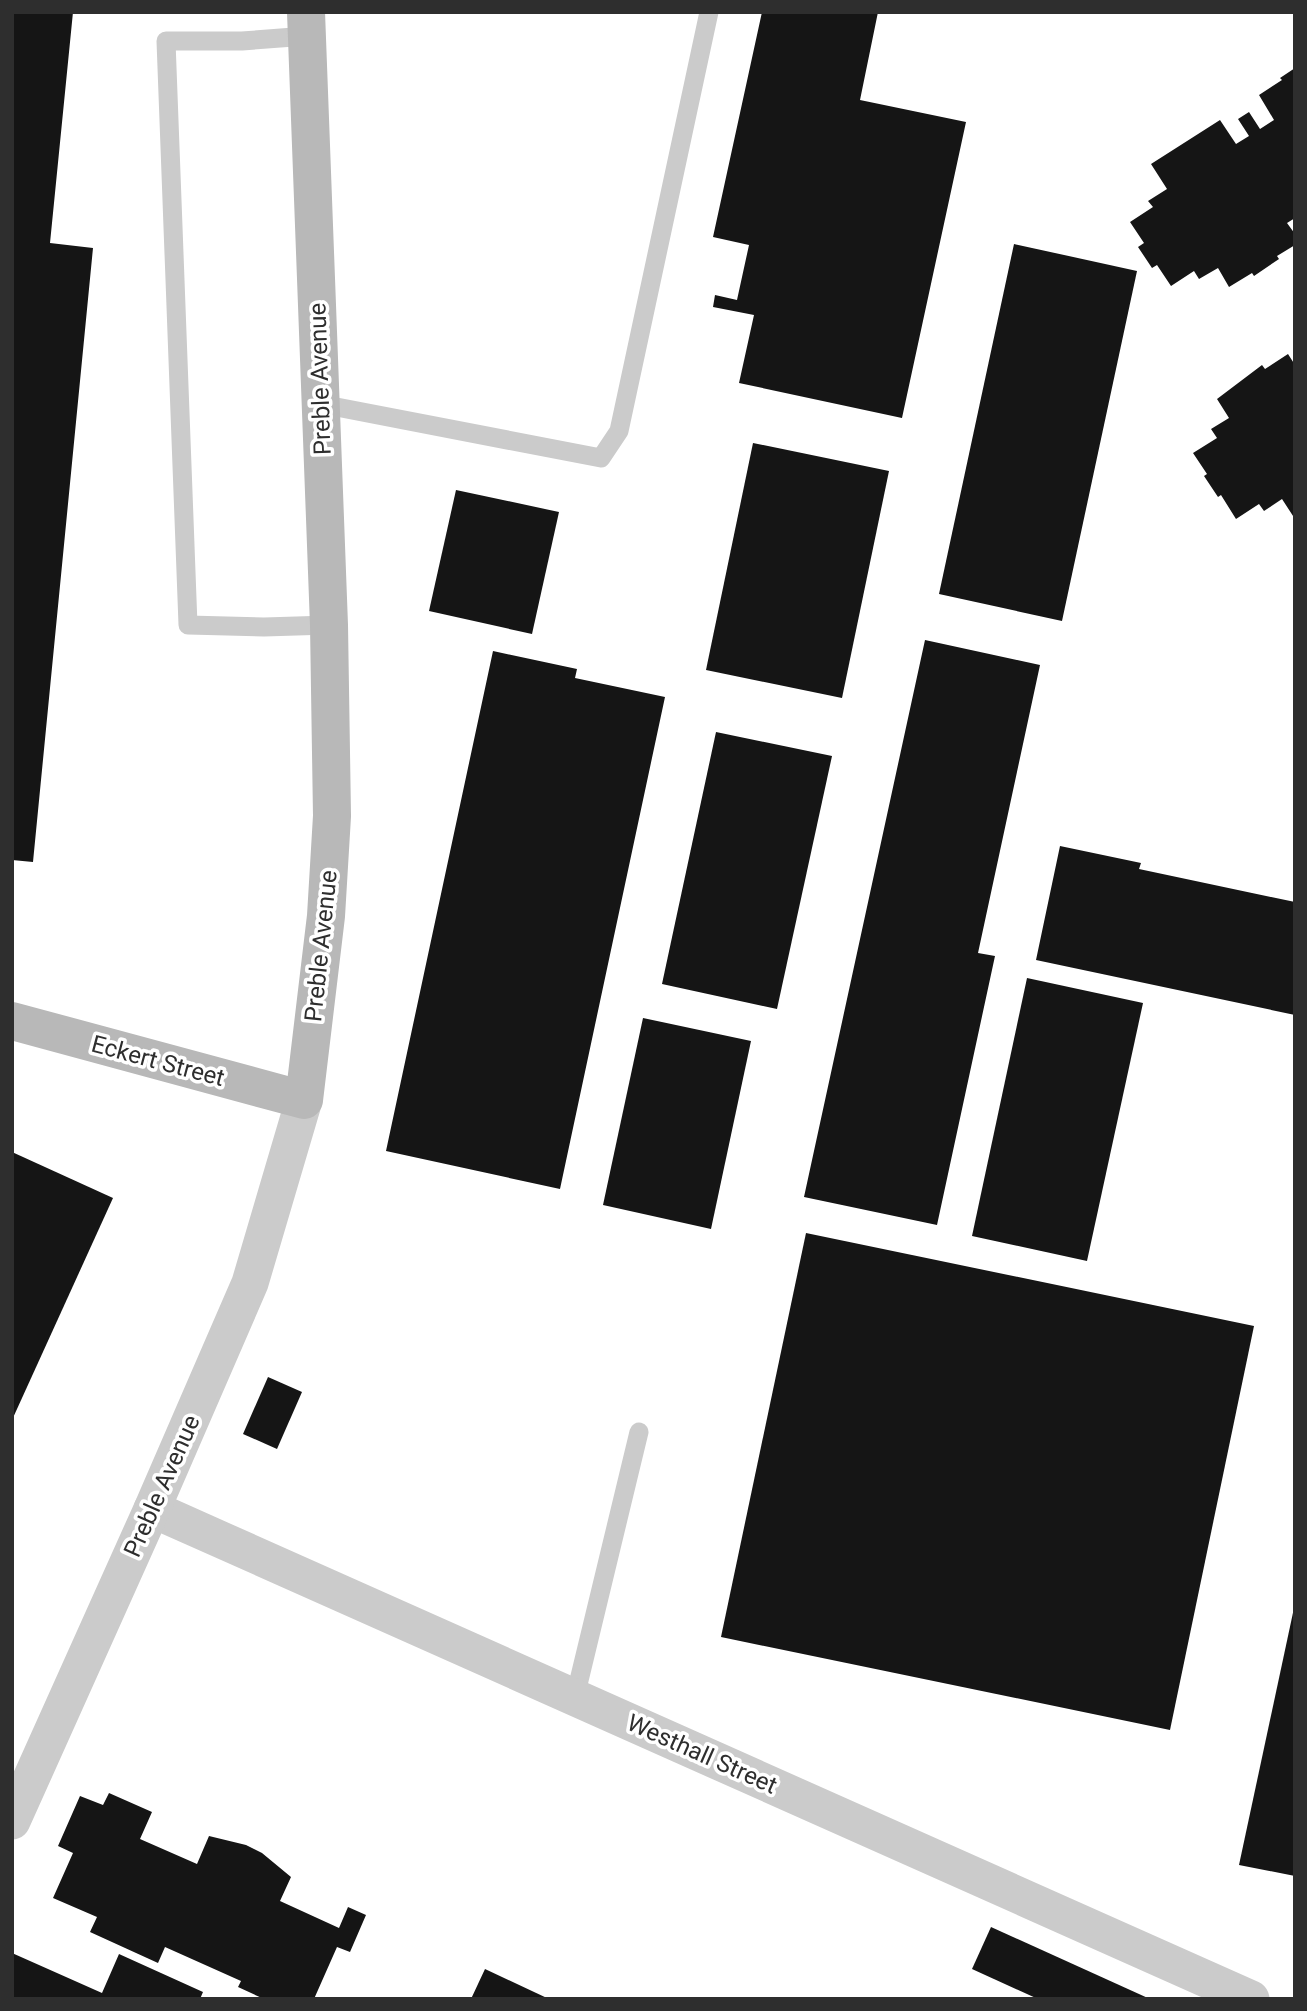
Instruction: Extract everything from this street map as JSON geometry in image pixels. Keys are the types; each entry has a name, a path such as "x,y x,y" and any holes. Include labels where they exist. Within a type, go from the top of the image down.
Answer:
{"street":[{"name":"Preble Avenue","path":"12,1821 250,1283 304,1100 326,916 332,816 329,625 306,24"},
{"name":"Eckert Street","path":"12,1021 304,1100"},
{"name":"Westhall Street","path":"152,1509 1251,1999"}],"lane":[{"path":"321,404 601,458 619,431 709,12"},
{"path":"306,24 242,41 166,41 188,625 329,625"},
{"path":"575,1697 639,1432"}],"building":[{"path":"12,12 73,12 50,243 93,248 33,862 12,860"},
{"path":"762,12 878,12 860,100 966,122 902,418 739,383 754,315 713,307 715,295 737,300 749,245 713,237"},
{"path":"1295,68 1295,218 1287,223 1295,234 1295,245 1254,276 1252,273 1229,287 1218,268 1199,279 1194,271 1171,286 1157,265 1152,268 1138,247 1144,243 1130,222 1153,207 1148,201 1167,189 1151,164 1220,120 1236,144 1249,136 1238,119 1249,112 1260,129 1274,120 1259,95"},
{"path":"1014,244 1137,271 1062,621 939,594"},
{"path":"1288,354 1295,365 1295,519 1282,499 1264,511 1259,504 1236,519 1221,495 1218,497 1204,476 1207,474 1193,453 1217,438 1211,429 1229,418 1217,399 1262,365 1265,369"},
{"path":"753,443 889,471 842,698 706,670"},
{"path":"456,490 559,512 532,634 429,611"},
{"path":"925,640 1040,665 978,953 995,956 937,1225 804,1197"},
{"path":"493,651 577,669 575,678 665,697 560,1189 386,1151"},
{"path":"716,732 832,756 777,1009 662,984"},
{"path":"1060,846 1141,863 1139,869 1295,902 1295,1015 1036,960"},
{"path":"1027,978 1143,1003 1087,1261 972,1236"},
{"path":"643,1018 751,1041 711,1229 603,1205"},
{"path":"12,1152 113,1198 12,1420"},
{"path":"806,1233 1254,1326 1170,1730 721,1637"},
{"path":"268,1377 302,1392 277,1449 243,1434"},
{"path":"1295,1608 1295,1876 1239,1865"},
{"path":"109,1793 152,1812 140,1839 197,1864 209,1836 246,1845 262,1853 291,1877 280,1901 339,1928 348,1907 366,1915 350,1952 337,1947 314,1999 264,1999 238,1987 241,1981 165,1947 158,1963 90,1932 97,1917 53,1898 73,1853 58,1846 80,1796 103,1805"},
{"path":"991,1927 1150,1999 1038,1999 972,1969"},
{"path":"12,1953 102,1993 119,1954 203,1992 200,1999 12,1999"},
{"path":"485,1969 549,1999 471,1999"}]}
